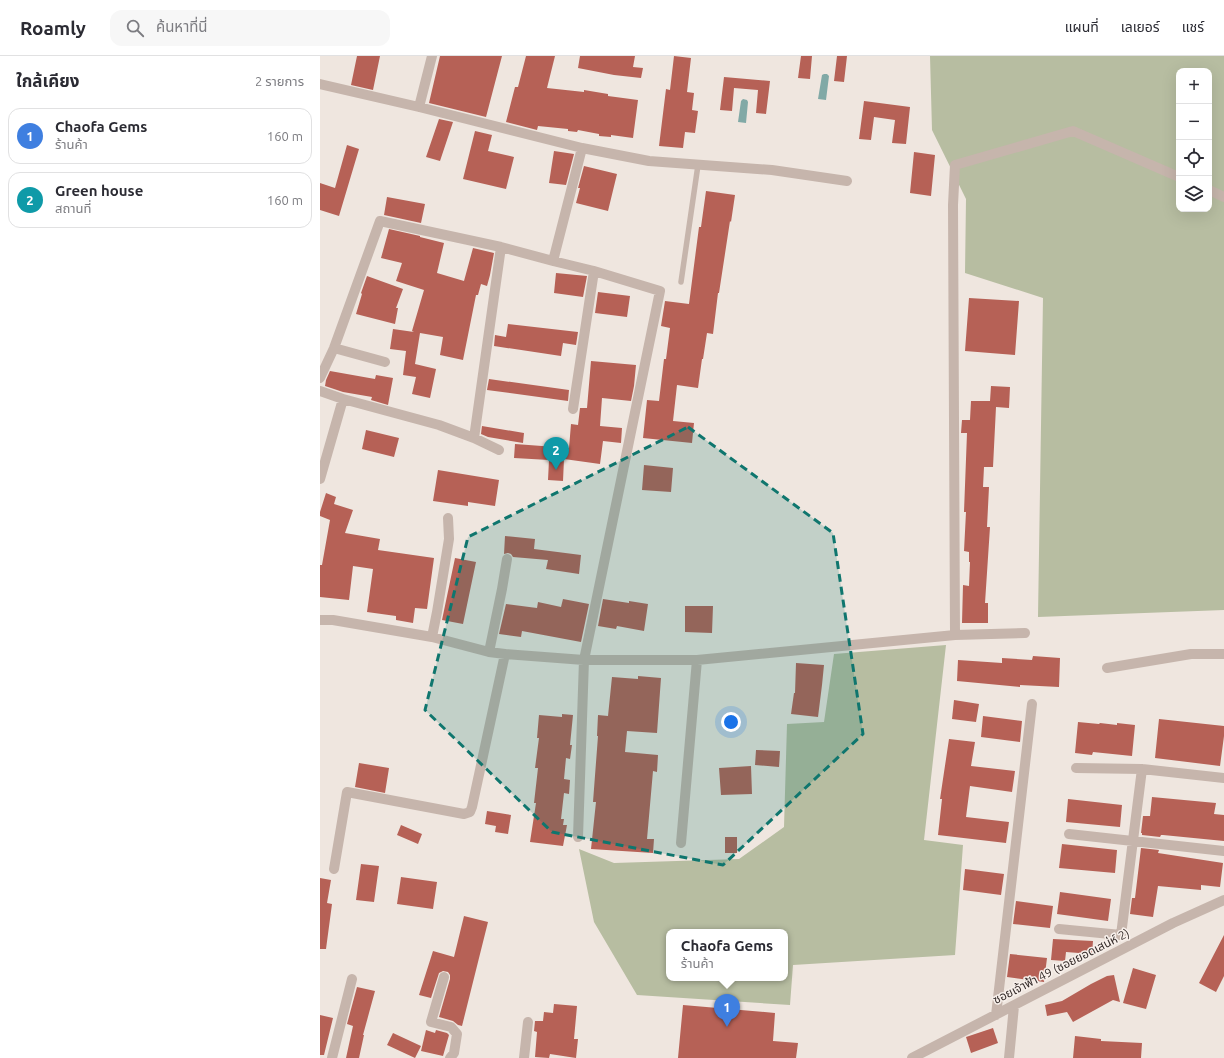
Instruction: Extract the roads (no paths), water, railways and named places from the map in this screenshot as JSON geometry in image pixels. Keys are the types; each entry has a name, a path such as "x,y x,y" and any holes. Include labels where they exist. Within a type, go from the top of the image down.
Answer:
{"street":[{"path":"419,107 432,56"},
{"path":"320,84 582,148 649,161 772,170 847,181"},
{"path":"955,635 953,205 955,165 1073,131 1177,176"},
{"path":"553,261 582,148"},
{"path":"1212,191 1224,197"},
{"path":"320,378 334,348 380,221 501,247 594,271 660,291 584,660 578,837"},
{"path":"474,438 501,247"},
{"path":"573,409 594,271"},
{"path":"334,348 385,362"},
{"path":"320,391 342,399 439,425 474,438 500,450"},
{"path":"320,479 342,399"},
{"path":"432,637 449,538 448,518"},
{"path":"488,652 502,590 507,558"},
{"path":"320,620 333,620 432,637 488,652 584,660 697,660 955,635 1025,633"},
{"path":"334,869 347,792 464,814 470,812 506,654"},
{"path":"1106,668 1191,654 1224,654"},
{"path":"681,843 697,660"},
{"path":"996,1015 1032,704"},
{"path":"1076,768 1142,769 1224,778"},
{"path":"1059,929 1120,935 1142,769"},
{"path":"1069,834 1224,852"},
{"name":"ซอยเจ้าฟ้า 49 (ซอยยอดเสน่ห์ 2)","path":"912,1058 1173,923 1224,900"},
{"path":"444,977 431,1022 451,1027 457,1034 454,1053 450,1058"},
{"path":"332,1058 352,979"},
{"path":"1009,1058 1014,1006"},
{"path":"524,1058 528,1022"}],"lane":[{"path":"681,282 698,165"}],"water":[{"path":"824,74 829,76 826,100 818,99 822,75"},
{"path":"743,99 747,100 748,102 746,123 738,122 741,101"}],"place":[{"name":"Green house","path":"556,470"},
{"name":"Chaofa Gems","path":"727,1027"}]}
